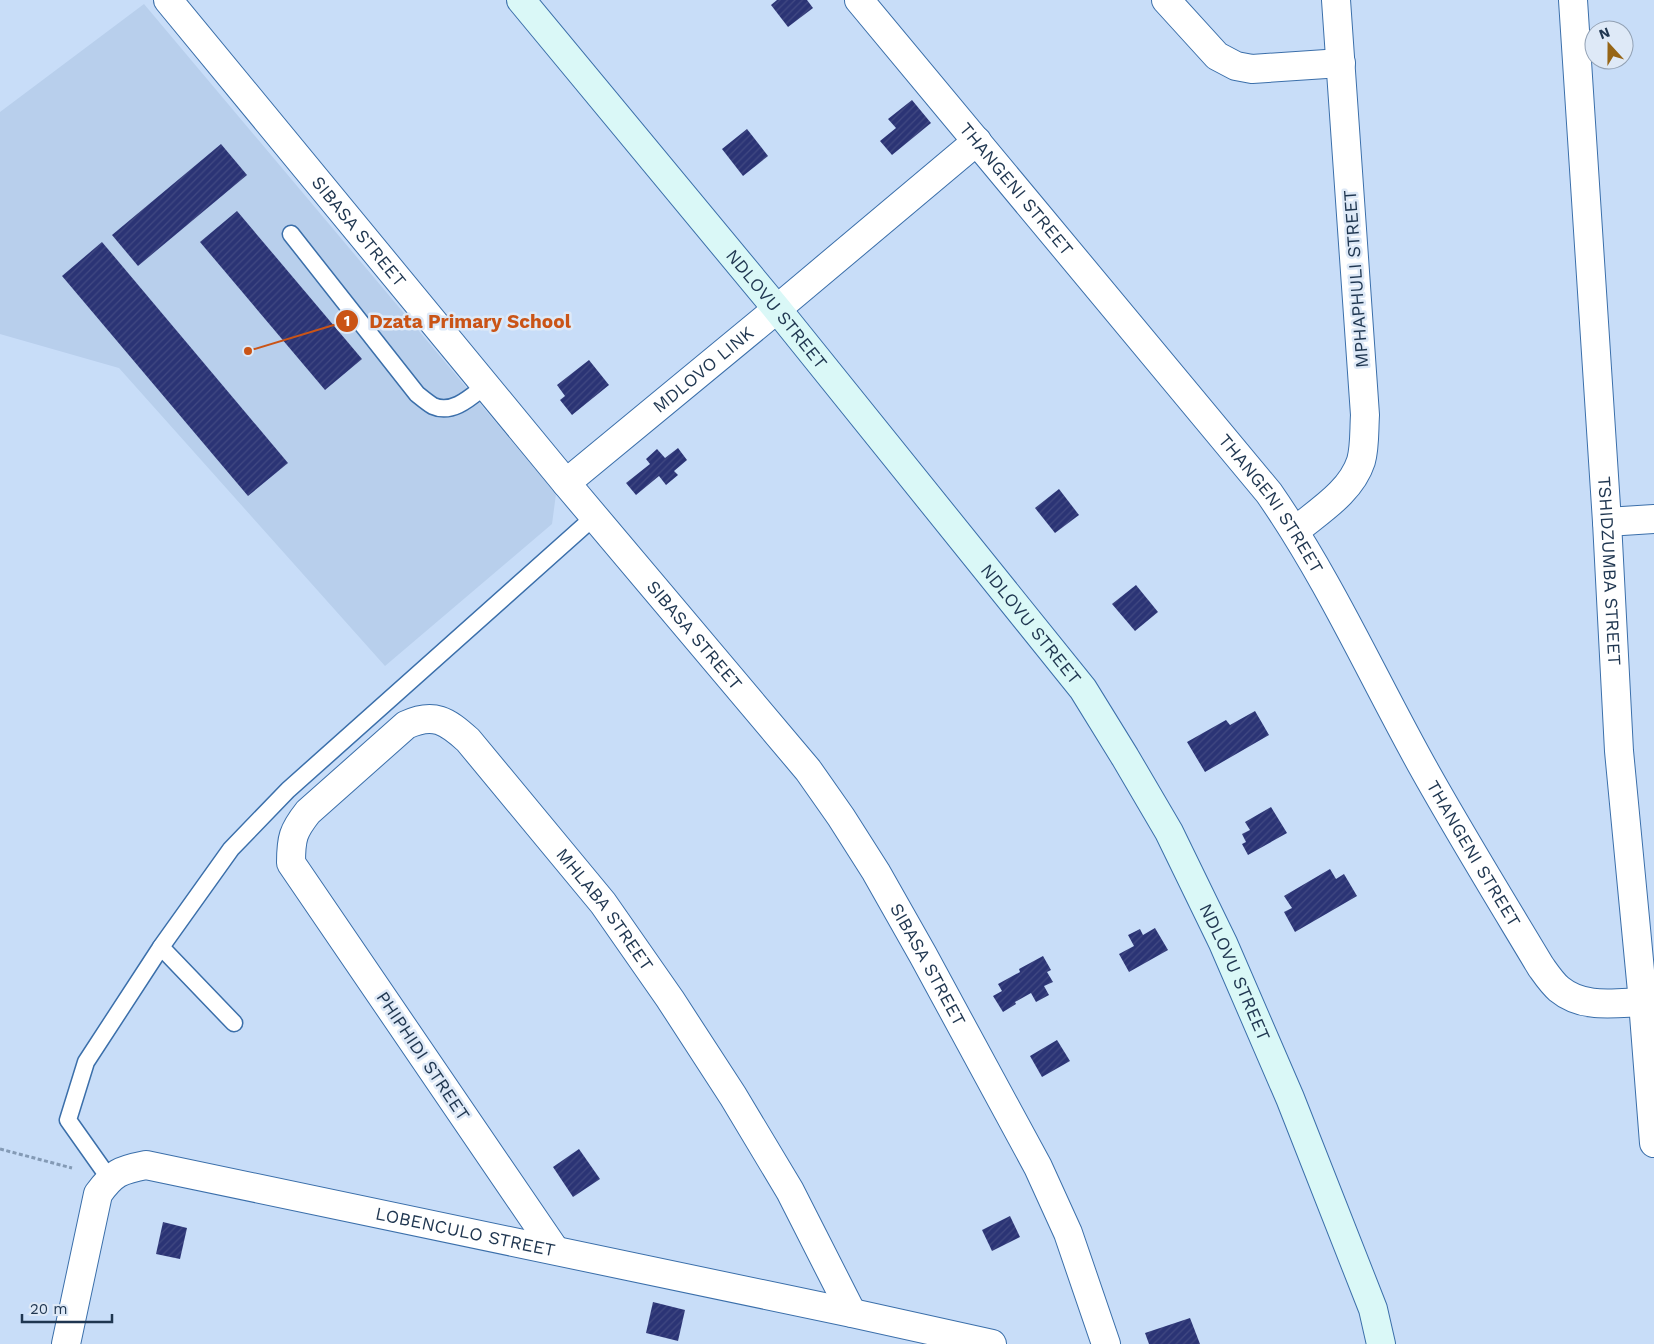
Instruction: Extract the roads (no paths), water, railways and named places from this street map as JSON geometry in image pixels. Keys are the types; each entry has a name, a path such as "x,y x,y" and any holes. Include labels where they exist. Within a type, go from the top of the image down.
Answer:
{"street":[{"name":"SIBASA STREET","path":"168,0 594,517 808,770 841,817 876,872 923,954 1038,1167 1068,1232 1106,1344"},
{"name":"NDLOVU STREET","path":"521,0 777,309 1083,690 1169,832 1231,961 1290,1098 1374,1308 1381,1344"},
{"name":"THANGENI STREET","path":"859,0 1269,493 1295,531 1425,771 1541,967 1559,989 1579,1000 1598,1004 1643,1002"},
{"path":"1166,0 1217,56 1236,66 1252,69 1342,63"},
{"name":"MPHAPHULI STREET","path":"1295,531 1335,498 1351,482 1361,461 1365,415 1342,63 1336,0"},
{"name":"TSHIDZUMBA STREET","path":"1573,0 1607,522 1619,751 1643,1002 1654,1143"},
{"name":"MDLOVO LINK","path":"566,483 977,141"},
{"path":"1607,522 1654,519"},
{"name":"MHLABA STREET","path":"291,862 291,842 297,825 308,812 406,726 418,720 431,718 444,722 457,730 603,903 670,999 734,1096 790,1191 852,1312"},
{"name":"PHIPHIDI STREET","path":"291,862 555,1250"},
{"name":"LOBENCULO STREET","path":"109,1178 132,1168 146,1165 852,1312 992,1344"},
{"path":"66,1344 98,1194 109,1178"}],"lane":[{"path":"290,234 417,394 434,406 448,408 463,403 486,385"},
{"path":"109,1178 68,1120 86,1062 161,947 231,849 288,790 594,517"},
{"path":"161,947 234,1024"}],"place":[{"name":"Dzata Primary School","path":"248,351"}]}
